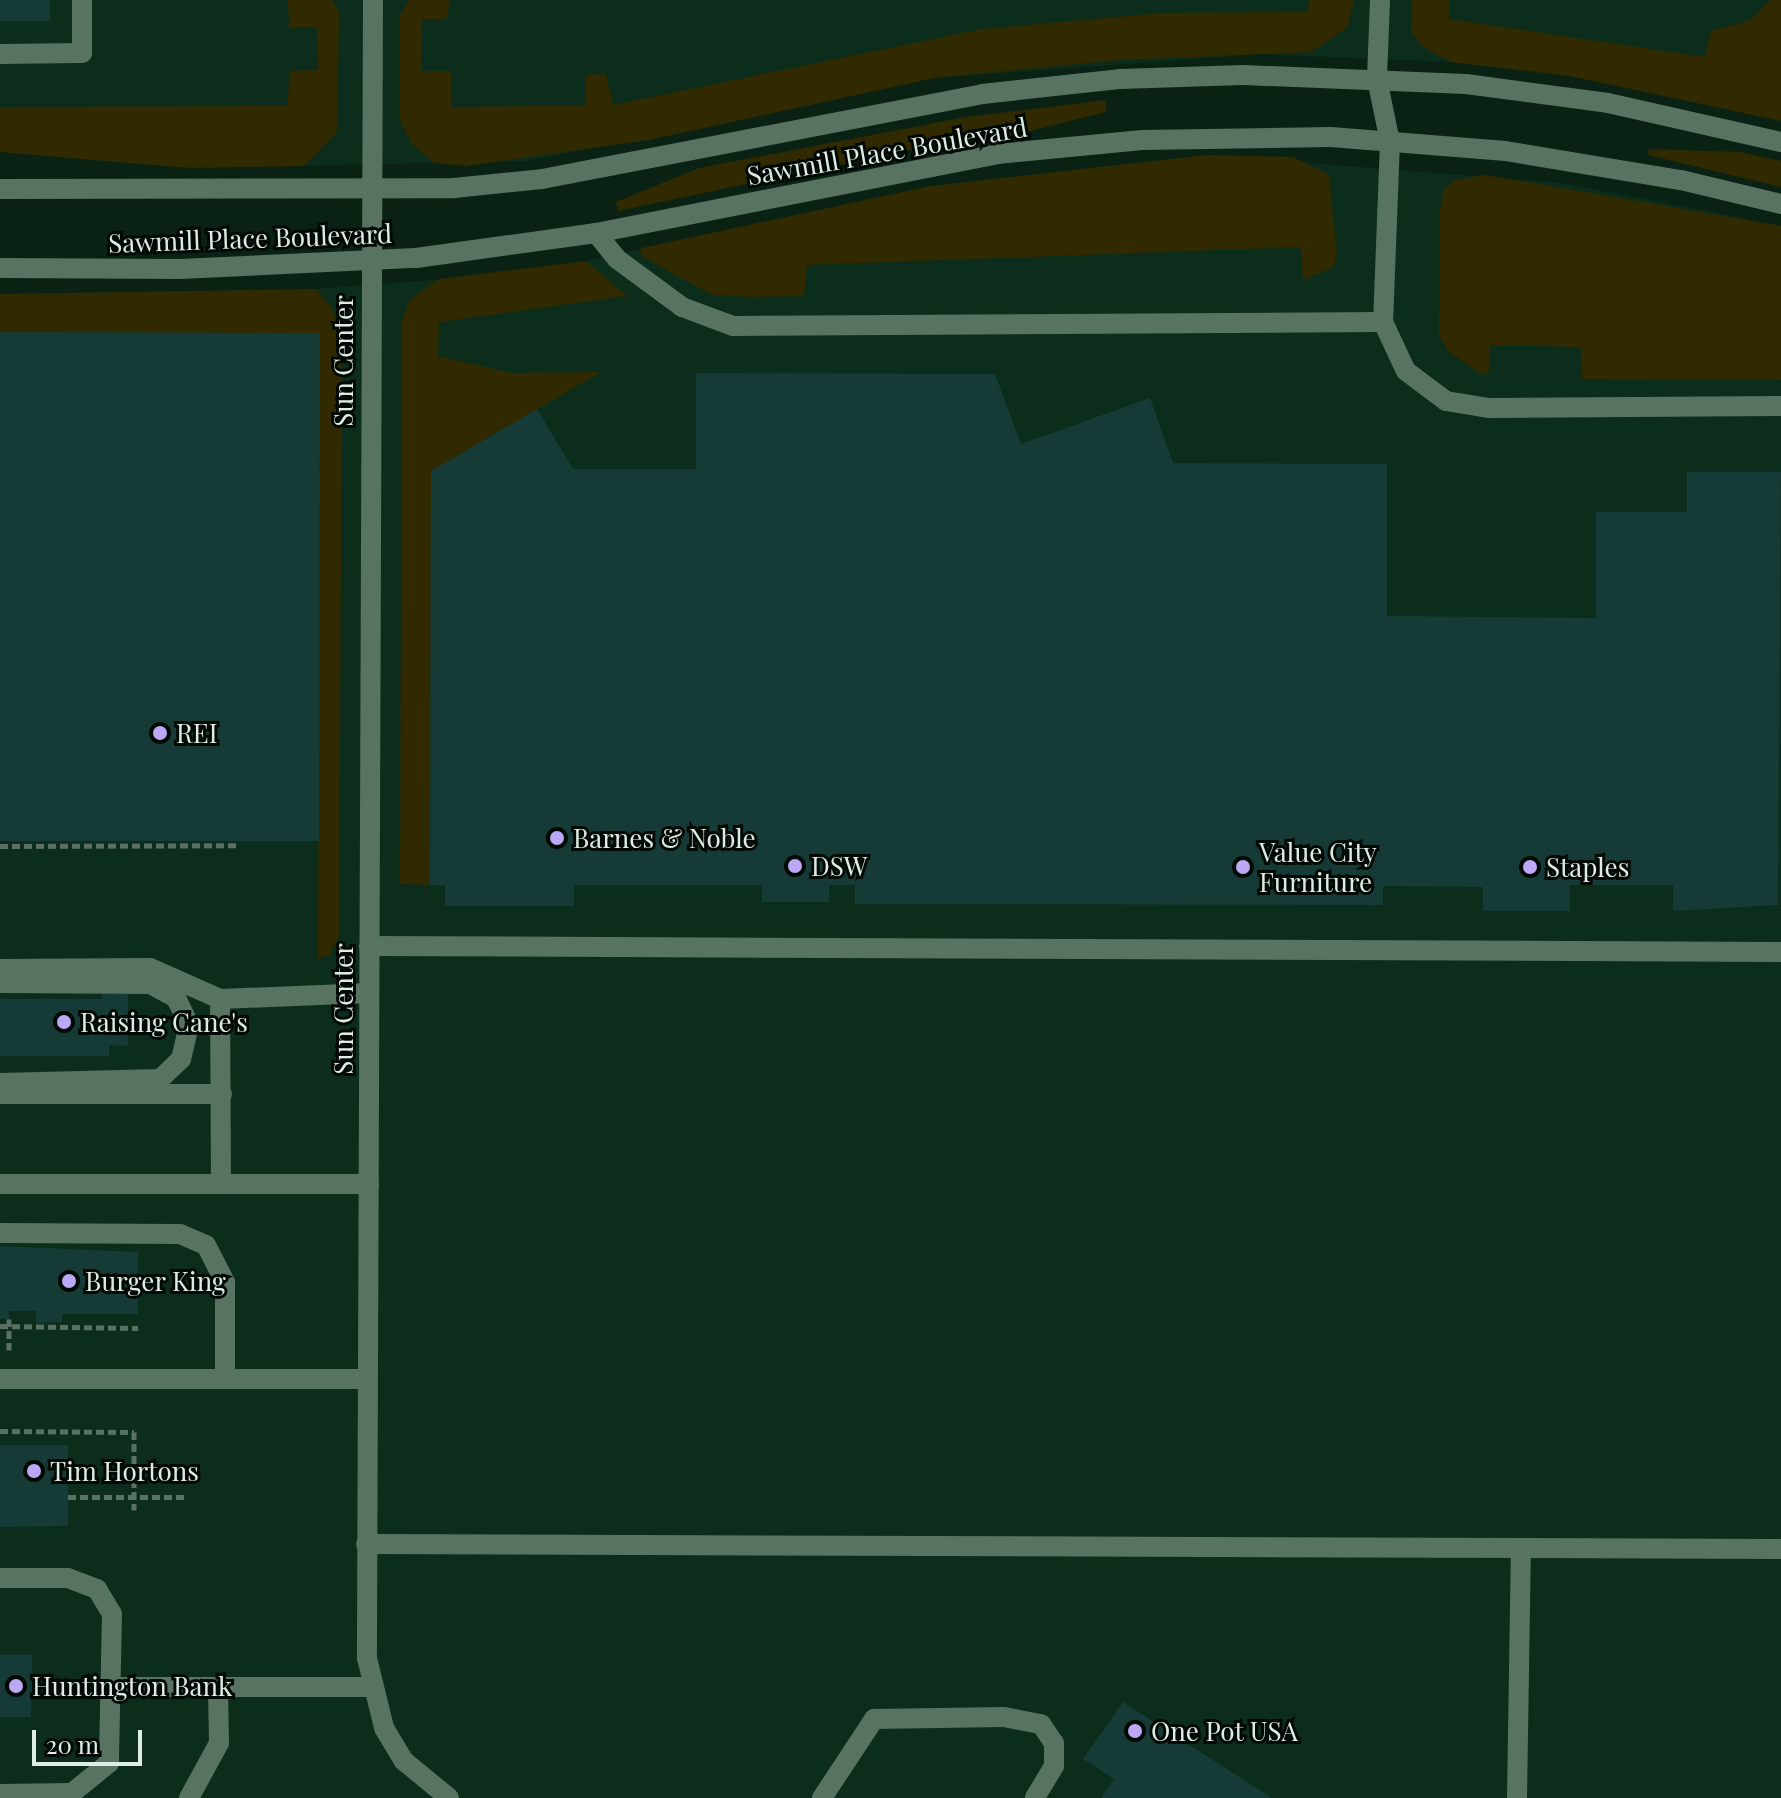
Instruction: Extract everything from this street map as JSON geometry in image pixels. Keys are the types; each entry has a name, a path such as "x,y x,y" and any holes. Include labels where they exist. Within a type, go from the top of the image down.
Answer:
{"street":[{"path":"0,54 82,53 82,0"},
{"name":"Sun Center","path":"373,0 366,1544 371,1687 404,1761 449,1798"},
{"path":"1380,0 1377,79 1390,142 1383,322 1406,371 1446,401 1468,406 1781,406"},
{"name":"Sawmill Place Boulevard","path":"0,189 370,191 542,179 982,94 1121,79 1377,79 1608,103 1781,142"},
{"name":"Sawmill Place Boulevard","path":"0,268 370,262 596,233 997,154 1142,140 1390,142 1505,151 1681,180 1781,204"},
{"path":"596,233 617,259 682,307 733,326 1383,322"},
{"path":"369,946 1781,952"},
{"path":"0,969 150,968 220,999 369,993"},
{"path":"0,983 150,984 176,998 189,1025 181,1059 160,1079 0,1083"},
{"path":"220,999 221,1184"},
{"path":"0,1094 222,1094"},
{"path":"0,1184 369,1184"},
{"path":"0,1233 180,1234 206,1245 225,1282 225,1379"},
{"path":"0,1379 367,1379"},
{"path":"366,1544 1521,1552 1781,1549"},
{"path":"1517,1798 1521,1552"},
{"path":"0,1578 68,1578 97,1589 112,1614 109,1763 95,1780 72,1793 0,1794"},
{"path":"112,1687 371,1687"},
{"path":"189,1798 219,1743 218,1687"},
{"path":"822,1798 874,1719 1004,1717 1041,1724 1054,1743 1054,1766 1035,1798"}],"path":[{"path":"0,846 240,845"},
{"path":"0,1326 138,1328"},
{"path":"0,1431 134,1432 134,1510"},
{"path":"68,1497 185,1497"}],"shaded area":[{"path":"0,0 1770,0 1769,117 1570,76 1451,62 1261,54 934,78 526,161 190,168 0,152"},
{"path":"288,0 332,0 339,12 337,132 304,166 190,168 0,152 0,107 287,106 290,71 318,70 317,27 289,27"},
{"path":"409,0 450,0 446,19 422,19 421,71 451,71 452,107 586,105 585,75 606,74 613,105 982,29 1162,13 1308,12 1309,0 1354,0 1347,28 1311,52 1120,60 934,78 649,140 466,166 434,163 411,143 400,120 400,15"},
{"path":"1412,0 1450,0 1449,19 1705,57 1711,31 1751,20 1770,0 1781,0 1781,121 1570,76 1451,62 1423,47 1411,32"},
{"path":"1106,100 1106,112 1019,134 923,147 618,211 616,202 699,168 966,117"},
{"path":"1649,149 1739,152 1781,161 1781,187 1648,155"},
{"path":"1207,155 1562,183 1781,226 1781,1798 0,1798 0,294 316,289 459,278 586,261 931,186"},
{"path":"1207,155 1293,157 1329,175 1337,254 1333,267 1303,280 1301,247 807,265 804,296 753,297 712,295 640,255 642,248 931,186"},
{"path":"1486,175 1781,226 1781,380 1582,379 1581,347 1490,345 1489,371 1482,375 1448,351 1439,335 1440,211 1443,190 1455,180"},
{"path":"586,261 627,296 439,322 438,356 511,373 601,372 431,471 430,885 400,884 402,320 410,300 439,279"},
{"path":"316,289 332,308 341,334 342,371 339,935 330,955 318,959 320,334 0,332 0,294"}],"building":[{"path":"0,0 50,0 50,21 0,21"},
{"path":"0,332 320,333 319,841 0,841"},
{"path":"696,373 995,374 1021,444 1150,398 1173,463 1387,464 1387,616 1596,618 1596,512 1687,512 1687,472 1781,472 1778,905 1673,911 1673,885 1570,885 1570,911 1483,911 1483,887 1383,886 1383,905 855,904 855,885 829,885 829,902 762,902 762,885 574,885 574,906 445,906 445,885 430,885 431,471 537,409 573,469 696,469"},
{"name":"Raising Cane's","path":"101,994 128,994 128,1046 109,1045 109,1056 0,1056 0,999 102,999"},
{"name":"Burger King","path":"0,1246 138,1252 138,1314 62,1314 62,1322 36,1323 36,1311 9,1311 9,1319 0,1319"},
{"name":"Tim Hortons","path":"0,1445 68,1445 68,1526 0,1527"},
{"name":"Huntington Bank","path":"0,1655 32,1655 31,1717 0,1717"},
{"name":"One Pot USA","path":"1123,1702 1272,1798 1101,1798 1114,1779 1083,1759"}],"place":[{"name":"REI","path":"160,733"},
{"name":"Barnes & Noble","path":"557,838"},
{"name":"DSW","path":"795,866"},
{"name":"Value City Furniture","path":"1243,867"},
{"name":"Staples","path":"1530,867"},
{"name":"Raising Cane's","path":"64,1022"},
{"name":"Burger King","path":"69,1281"},
{"name":"Tim Hortons","path":"34,1471"},
{"name":"Huntington Bank","path":"16,1686"},
{"name":"One Pot USA","path":"1135,1731"}]}
